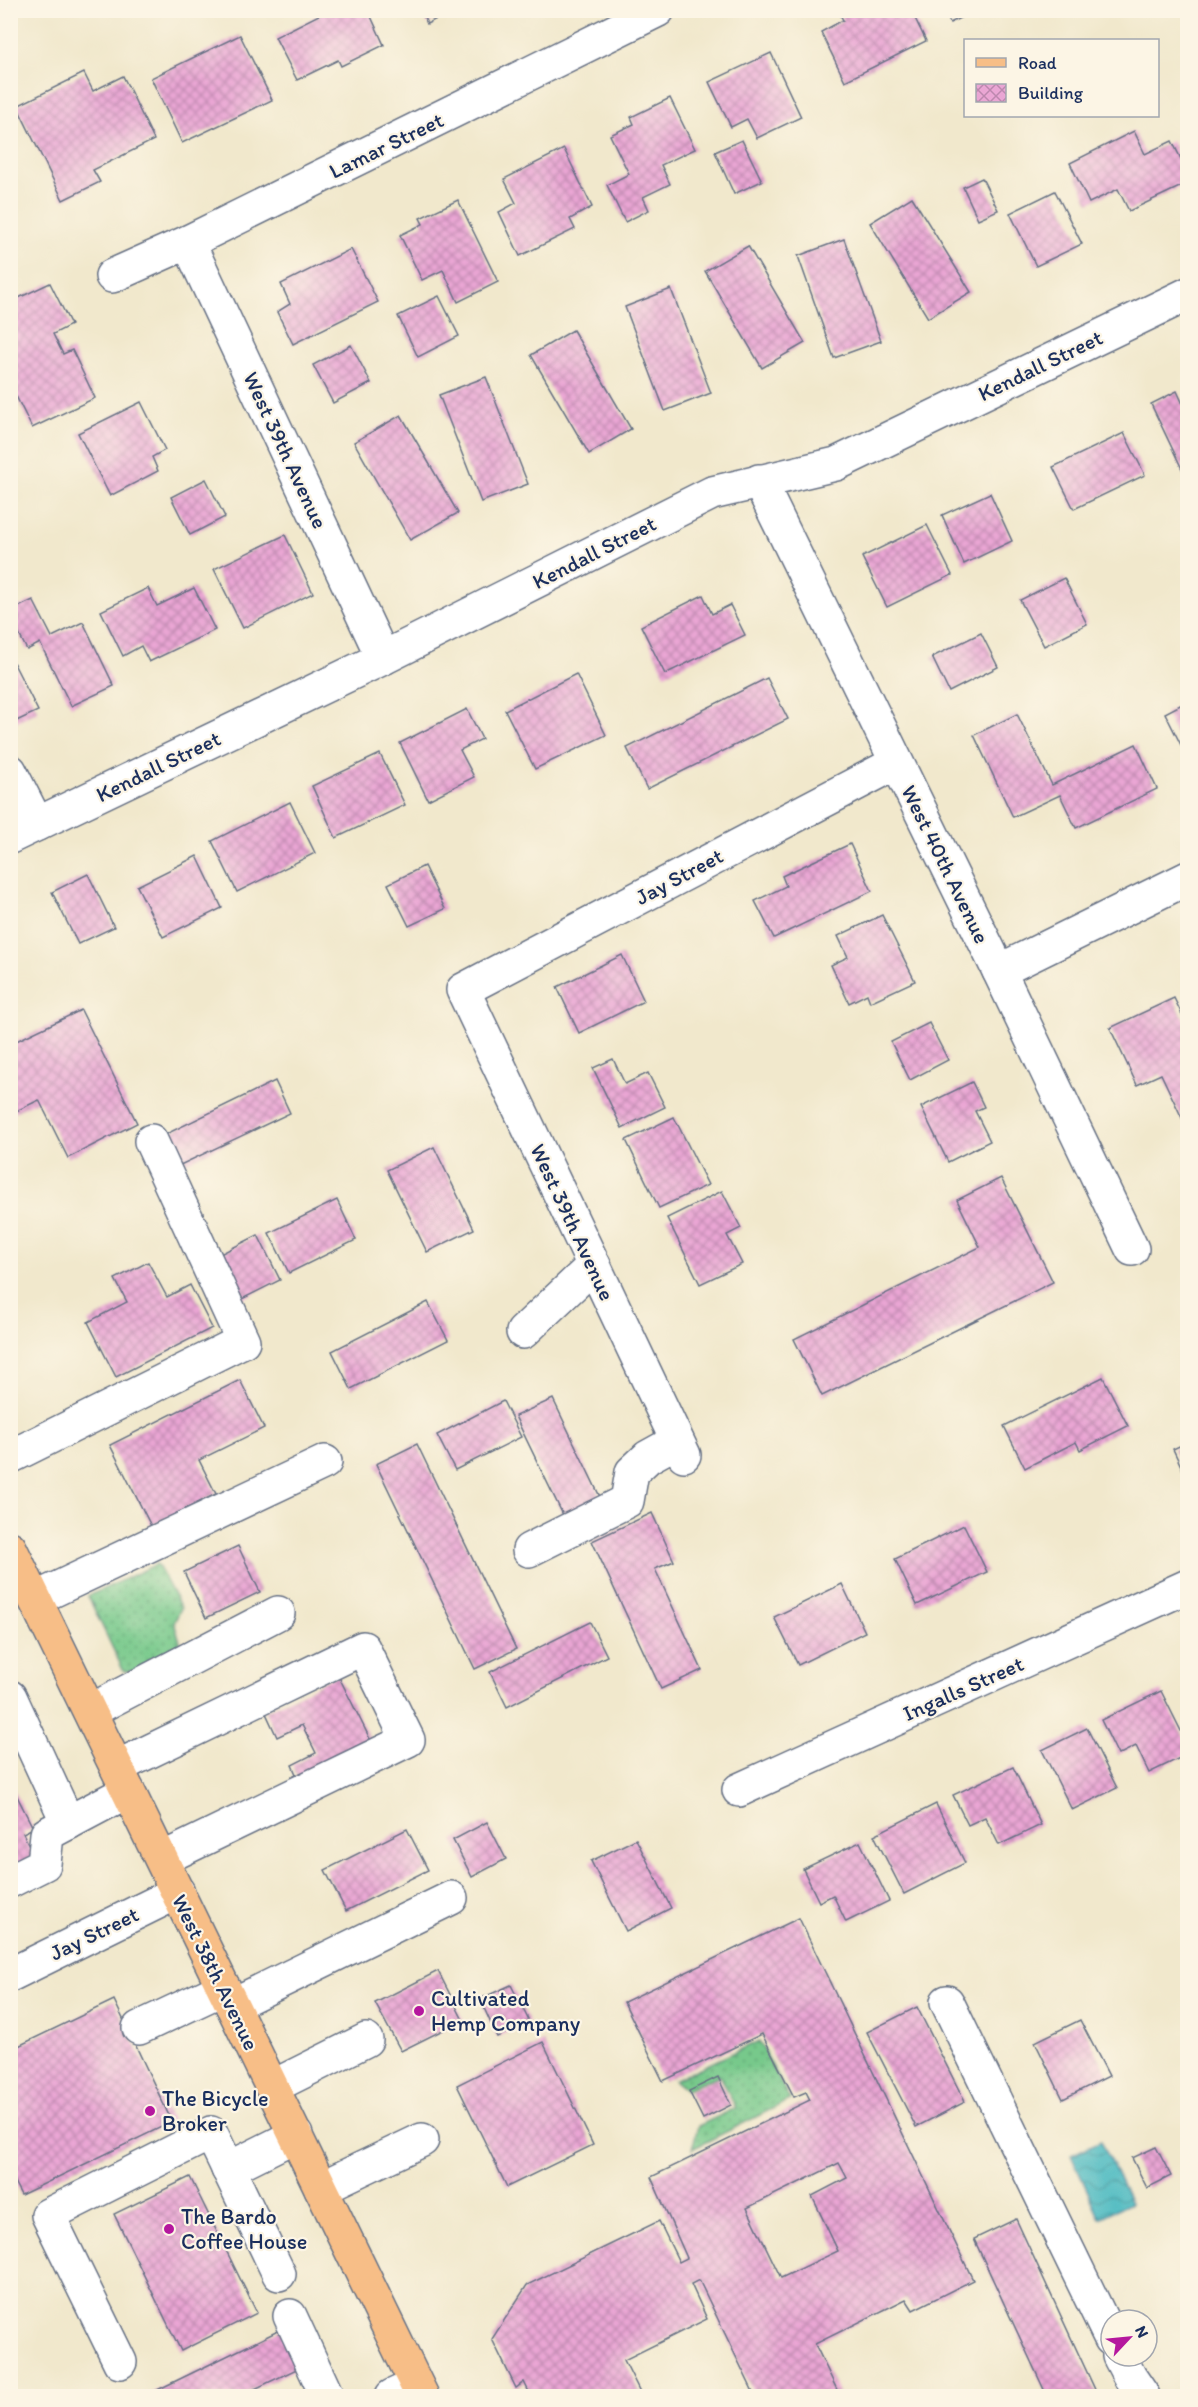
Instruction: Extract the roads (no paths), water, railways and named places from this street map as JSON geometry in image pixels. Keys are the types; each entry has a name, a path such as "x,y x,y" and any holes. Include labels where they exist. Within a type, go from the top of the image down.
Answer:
{"main road":[{"name":"West 38th Avenue","path":"10,1548 296,2135 410,2393"}],"street":[{"name":"Lamar Street","path":"112,276 188,242 658,10"},
{"name":"West 39th Avenue","path":"188,242 383,658"},
{"name":"Kendall Street","path":"24,831 383,658 712,493 836,464 1188,294"},
{"name":"West 40th Avenue","path":"759,481 999,971 1132,1249"},
{"name":"Jay Street","path":"463,990 896,763"},
{"path":"10,771 24,831"},
{"path":"999,971 1188,878"},
{"name":"West 39th Avenue","path":"463,990 681,1448 648,1457 632,1472 627,1501 529,1550"},
{"path":"10,1457 243,1341 151,1141"},
{"path":"523,1332 594,1265"},
{"path":"35,1599 325,1462"},
{"name":"Ingalls Street","path":"739,1790 1188,1586"},
{"path":"90,1711 278,1613"},
{"path":"10,1881 44,1864 47,1834 68,1823 123,1779 363,1648 408,1740 162,1859"},
{"path":"10,1698 68,1823"},
{"name":"Jay Street","path":"13,1967 178,1892"},
{"path":"139,2028 228,1996 451,1898"},
{"path":"947,2002 1099,2314"},
{"path":"272,2087 366,2040"},
{"path":"120,2362 48,2215 211,2133 279,2274"},
{"path":"228,2169 296,2135"},
{"path":"321,2188 422,2140"},
{"path":"290,2316 327,2397"},
{"path":"1125,2368 1143,2397"}],"water":[{"path":"1101,2141 1131,2203 1100,2218 1071,2155"}],"place":[{"name":"Cultivated Hemp Company","path":"419,2011"},
{"name":"The Bicycle Broker","path":"150,2111"},
{"name":"The Bardo Coffee House","path":"169,2229"}]}
